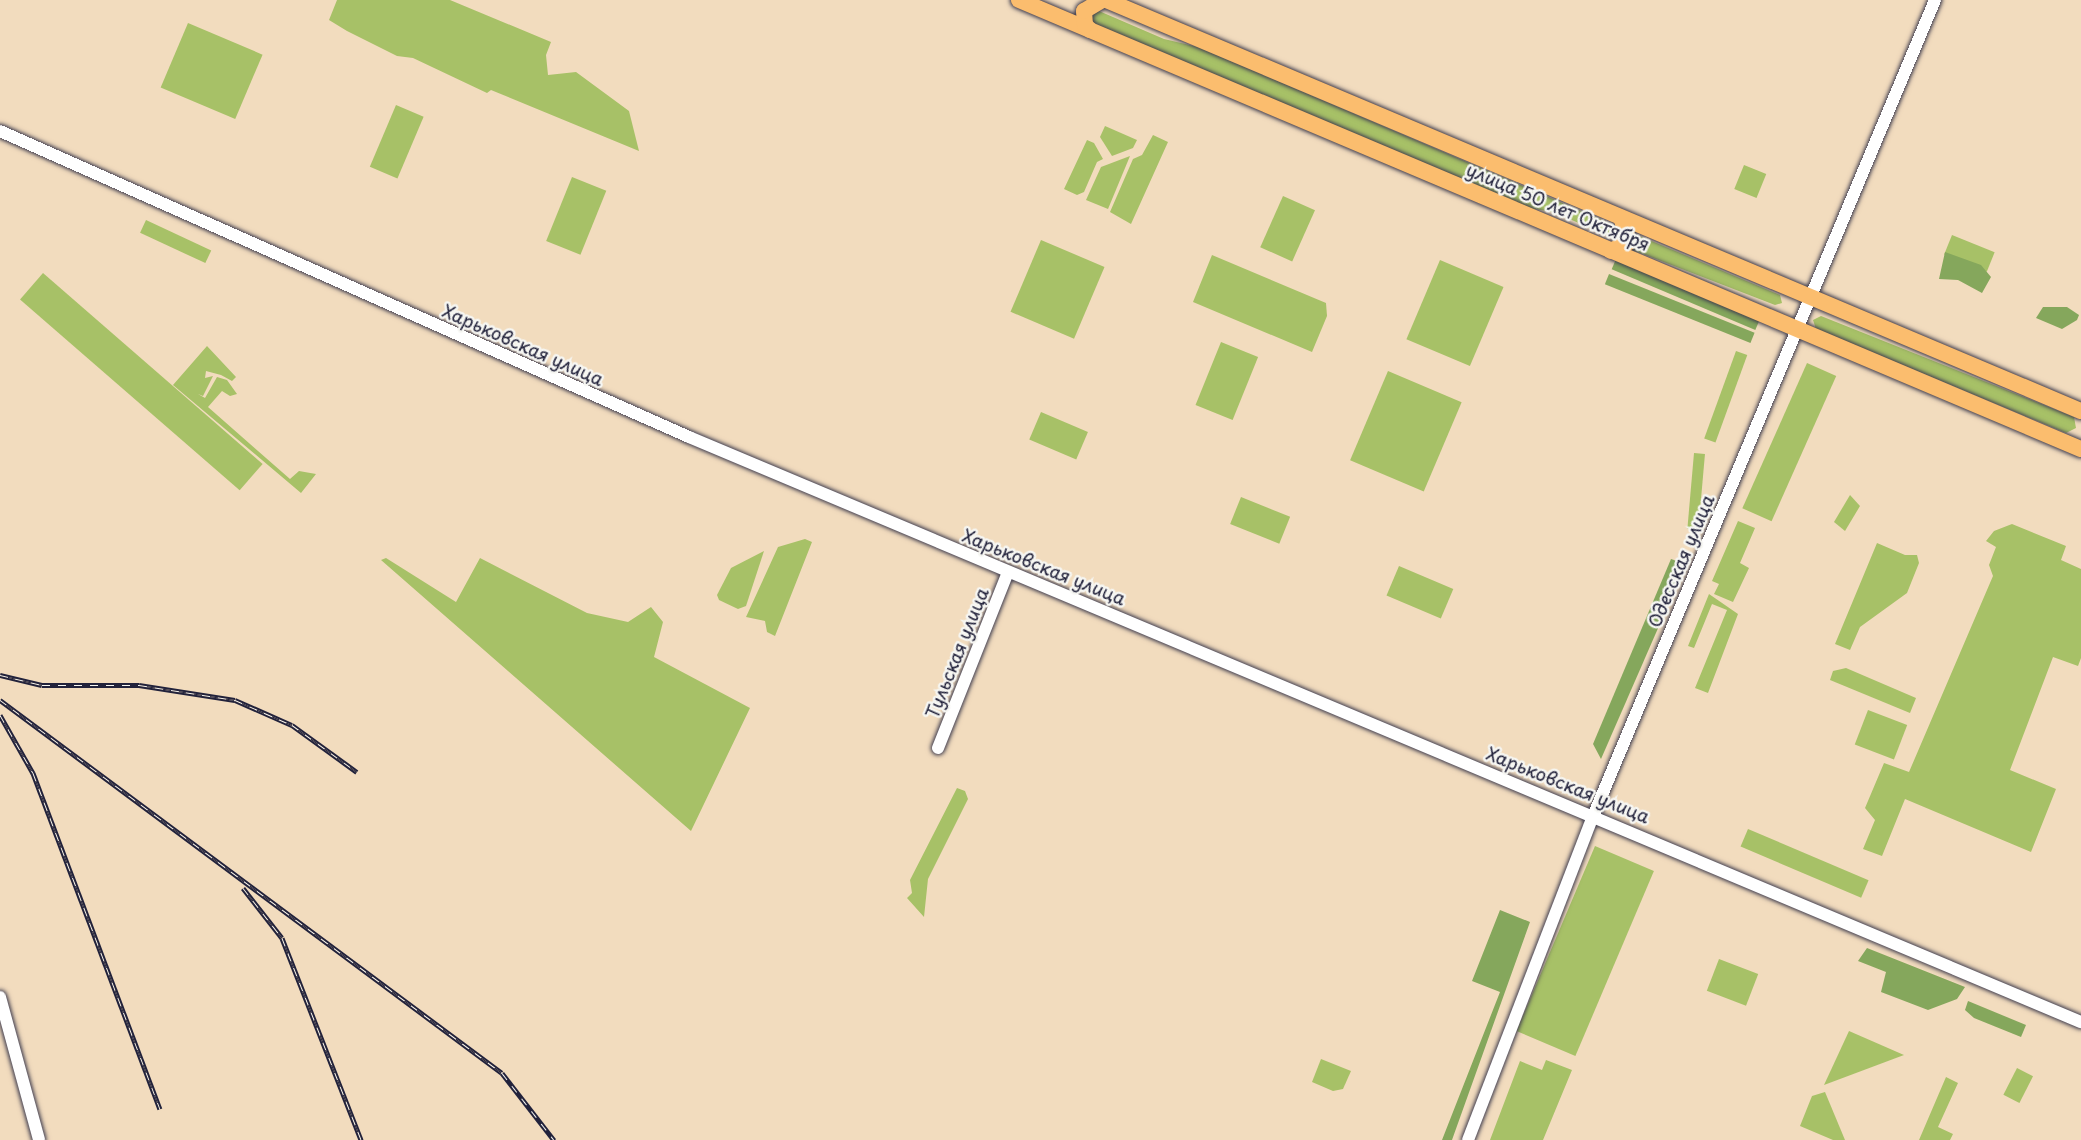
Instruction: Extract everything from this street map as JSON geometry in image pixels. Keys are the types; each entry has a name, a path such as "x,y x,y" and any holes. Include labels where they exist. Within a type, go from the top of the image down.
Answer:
{"main road":[{"name":"улица 50 лет Октября","path":"1019,0 2081,449"},
{"name":"улица 50 лет Октября","path":"1104,0 2081,411"},
{"path":"1090,30 1085,25 1084,10 1104,0"},
{"path":"1611,251 1629,242 1621,218"}],"street":[{"name":"Одесская улица","path":"1468,1140 1594,814 1935,0"},
{"name":"Харьковская улица","path":"0,131 689,438 1594,814 2081,1022"},
{"name":"Тульская улица","path":"938,748 1008,572"},
{"path":"0,996 39,1140"}],"green space":[{"path":"337,0 450,0 551,42 546,55 548,75 576,72 629,111 639,151 491,90 487,93 413,58 397,56 347,31 329,20"},
{"path":"1099,11 1164,39 1198,47 1621,228 1624,233 1616,239 1553,212 1523,207 1094,25 1090,16"},
{"path":"188,23 263,55 235,119 161,87"},
{"path":"396,105 424,117 397,178 370,167"},
{"path":"1105,126 1137,140 1133,148 1112,156 1100,137"},
{"path":"1153,135 1168,142 1131,224 1110,212 1133,159 1142,155"},
{"path":"1087,140 1094,143 1103,159 1097,162 1084,192 1077,195 1064,189"},
{"path":"1130,156 1108,209 1086,200 1101,167"},
{"path":"1744,165 1766,174 1757,198 1734,189"},
{"path":"572,177 606,191 580,255 546,241"},
{"path":"1283,196 1315,210 1292,261 1260,247"},
{"path":"146,220 211,250 205,263 140,233"},
{"path":"1635,234 1780,295 1782,303 1775,305 1630,249"},
{"path":"1952,235 1995,252 1987,272 1944,254"},
{"path":"1041,240 1105,267 1074,339 1011,312"},
{"path":"1945,252 1981,265 1991,277 1982,293 1958,280 1939,279"},
{"path":"1212,255 1326,303 1327,316 1312,352 1193,302"},
{"path":"1616,259 1760,320 1755,330 1612,269"},
{"path":"1440,260 1504,287 1470,366 1406,339"},
{"path":"43,273 263,464 240,490 20,299"},
{"path":"1609,274 1755,333 1750,343 1605,284"},
{"path":"2043,307 2067,307 2079,315 2077,320 2062,329 2036,318"},
{"path":"1821,316 2074,417 2076,428 2066,433 1816,329 1813,320"},
{"path":"1221,342 1258,357 1233,420 1196,405"},
{"path":"207,346 236,377 232,381 206,371 205,378 213,376 203,396 198,394 205,398 217,377 227,380 237,394 230,396 222,391 208,407 290,479 299,471 316,474 301,493 173,385"},
{"path":"1736,351 1747,355 1715,442 1704,438"},
{"path":"1807,363 1836,376 1772,521 1742,508"},
{"path":"1388,371 1462,402 1424,492 1350,460"},
{"path":"1041,412 1088,432 1076,460 1029,440"},
{"path":"1694,453 1705,454 1698,530 1687,529"},
{"path":"1850,495 1860,506 1845,531 1834,522"},
{"path":"1241,497 1290,517 1279,544 1230,524"},
{"path":"1738,521 1755,528 1740,563 1749,568 1733,602 1714,594 1719,584 1712,581"},
{"path":"2012,524 2066,546 2061,560 2081,569 2081,658 2078,666 2053,657 2010,770 2056,789 2031,852 1905,799 1882,856 1863,849 1875,820 1865,808 1884,763 1909,772 1993,576 1989,565 1996,547 1986,541 1994,531"},
{"path":"805,539 812,542 775,636 767,632 765,621 746,617 778,547"},
{"path":"1877,543 1905,555 1917,555 1919,563 1907,593 1860,627 1850,650 1835,644"},
{"path":"764,551 746,606 738,609 719,600 717,595 731,568"},
{"path":"386,558 456,602 480,558 587,613 628,622 651,607 663,622 654,657 750,708 691,831 381,560"},
{"path":"1671,559 1686,564 1601,759 1593,744"},
{"path":"1399,566 1453,589 1441,619 1386,595"},
{"path":"1709,594 1738,614 1708,693 1695,688 1727,610 1712,604 1694,648 1688,646"},
{"path":"1846,668 1916,698 1910,713 1830,680 1833,671"},
{"path":"1868,710 1907,725 1894,760 1855,745"},
{"path":"957,788 965,791 968,799 928,879 924,917 907,898 912,893 910,880"},
{"path":"1748,829 1869,880 1861,898 1741,846"},
{"path":"1595,846 1654,871 1575,1056 1516,1031"},
{"path":"1500,910 1530,922 1452,1140 1442,1140 1500,992 1472,981"},
{"path":"1867,948 1965,987 1957,999 1928,1010 1881,992 1886,972 1858,961"},
{"path":"1719,959 1758,974 1746,1006 1707,991"},
{"path":"1968,1001 2026,1025 2021,1037 1974,1018 1965,1010"},
{"path":"1849,1031 1904,1055 1824,1085"},
{"path":"1321,1059 1351,1071 1343,1089 1333,1091 1312,1082"},
{"path":"1546,1060 1572,1070 1543,1140 1490,1140 1520,1061 1542,1070"},
{"path":"2017,1068 2033,1076 2019,1103 2003,1095"},
{"path":"1946,1077 1958,1083 1938,1127 1953,1134 1950,1140 1919,1140"},
{"path":"1825,1092 1845,1140 1833,1140 1800,1126 1812,1096"}],"railway":[{"path":"0,675 42,685 139,685 235,700 292,725 357,772"},
{"path":"0,700 502,1073 554,1140"},
{"path":"0,715 33,773 160,1109"},
{"path":"243,888 282,938 361,1140"}]}
